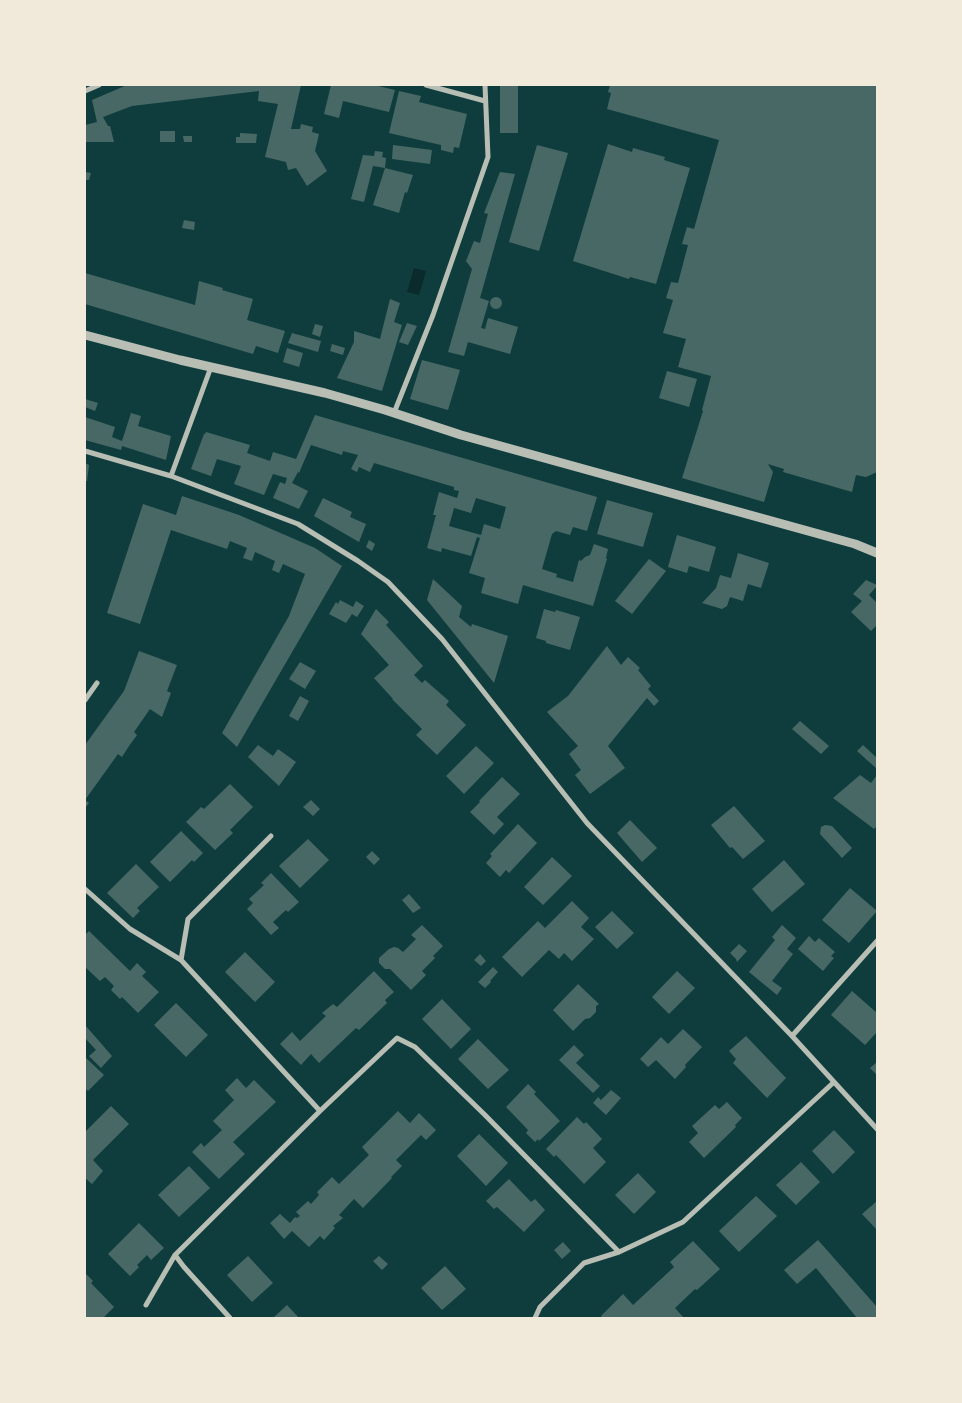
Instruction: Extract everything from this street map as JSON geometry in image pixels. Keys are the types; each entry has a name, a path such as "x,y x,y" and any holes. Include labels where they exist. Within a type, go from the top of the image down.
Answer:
{"street":[{"path":"85,91 99,85"},
{"path":"426,85 485,101"},
{"path":"394,413 432,315 488,157 485,85"},
{"path":"85,334 212,367 325,393 461,435 855,544 877,553"},
{"path":"171,476 212,367"},
{"path":"85,451 171,476 298,524 388,582 442,639 587,823 792,1036 877,1129"},
{"path":"85,700 97,683"},
{"path":"181,960 188,919 271,836"},
{"path":"85,889 130,929 181,960 320,1111"},
{"path":"792,1036 877,940"},
{"path":"146,1305 175,1256 320,1111 397,1038 415,1047 485,1115 619,1252"},
{"path":"535,1318 540,1307 584,1263 619,1252 683,1222 834,1082"},
{"path":"175,1256 230,1318"}],"water":[{"path":"414,268 426,271 419,295 407,292"}],"building":[{"path":"127,85 301,85 291,129 300,129 301,124 313,127 312,132 319,134 315,151 327,171 307,186 296,168 288,170 286,162 265,157 278,104 258,101 259,91 132,106 103,117 108,126 110,126 114,142 85,142 85,125 97,122 92,100"},
{"path":"331,85 374,85 395,90 389,112 343,101 339,118 324,114"},
{"path":"500,85 518,85 518,133 500,133"},
{"path":"610,85 877,85 877,472 866,477 856,475 852,492 783,472 784,469 768,464 773,472 764,502 682,478 703,411 711,376 678,367 686,339 663,333 673,300 666,298 671,282 678,283 688,245 682,244 687,227 694,229 719,140 607,109 611,93 608,92"},
{"path":"399,91 421,96 419,102 467,114 459,148 454,147 453,153 441,150 441,145 389,133"},
{"path":"160,131 175,131 175,142 160,142"},
{"path":"240,133 257,134 256,143 236,143 236,137 240,137"},
{"path":"183,136 192,136 192,142 184,142"},
{"path":"608,144 632,152 633,148 665,157 664,160 690,168 656,284 630,277 629,279 573,261"},
{"path":"393,145 432,150 430,164 392,159"},
{"path":"537,145 568,153 539,251 509,242"},
{"path":"375,151 383,152 382,157 386,158 385,168 373,166 364,202 351,199 363,155 374,156"},
{"path":"385,168 413,175 407,193 405,192 399,213 373,205"},
{"path":"85,172 91,173 89,180 85,180"},
{"path":"500,172 515,174 480,298 489,301 481,328 485,329 488,318 518,327 510,354 468,342 464,356 448,352 472,269 466,261 474,241 480,243 488,214 484,213"},
{"path":"184,220 195,222 194,230 182,228"},
{"path":"85,273 195,305 199,281 253,299 247,320 285,331 278,353 256,346 253,354 85,304"},
{"path":"494,297 498,297 502,303 498,309 494,309 490,305 490,301"},
{"path":"390,299 400,303 394,322 402,325 382,391 337,378 354,342 354,331 380,339"},
{"path":"407,323 417,326 408,345 399,342"},
{"path":"315,324 323,326 320,337 312,334"},
{"path":"292,333 321,341 318,352 288,343"},
{"path":"332,344 345,348 343,355 330,351"},
{"path":"287,348 303,353 299,367 283,362"},
{"path":"422,360 460,370 448,410 410,399"},
{"path":"667,371 697,379 689,407 659,398"},
{"path":"85,399 98,403 95,411 85,407"},
{"path":"131,413 141,416 138,426 171,436 166,460 122,446 121,450 85,440 85,417 115,427 112,437 122,441"},
{"path":"315,415 597,497 587,531 573,527 570,535 556,531 552,534 542,569 557,574 556,577 573,582 579,560 581,561 590,555 594,544 608,549 607,559 593,606 523,585 518,604 481,593 485,578 469,573 480,538 477,537 471,556 442,548 441,552 427,548 436,515 433,515 439,492 457,498 459,491 454,490 454,487 374,463 370,472 359,467 357,472 351,469 358,455 343,451 342,455 311,445 299,473 292,483 308,491 299,509 273,498 280,482 285,484 287,478 273,474 264,495 234,484 241,466 217,459 211,476 191,469 206,432 250,445 247,453 270,461 273,452 296,459","holes":["476,498 506,507 500,529 484,524 481,535 449,526 454,508 471,513"]},
{"path":"85,463 89,465 87,481 85,481"},
{"path":"182,496 239,515 315,548 342,566 237,747 222,733 289,616 305,574 283,564 279,573 272,570 275,561 255,552 252,561 243,558 247,548 230,541 227,549 171,530 140,624 107,613 143,504 176,515"},
{"path":"323,498 352,512 350,517 366,524 359,542 314,516"},
{"path":"607,500 653,513 643,547 597,534"},
{"path":"677,535 716,547 709,572 689,566 687,573 668,567"},
{"path":"369,540 375,544 372,551 366,547"},
{"path":"738,553 769,563 761,588 748,584 743,601 730,597 727,606 722,609 702,603 716,588 720,575 731,578"},
{"path":"649,559 666,571 632,614 615,601"},
{"path":"433,579 462,606 459,617 471,627 472,624 508,636 494,683 427,600"},
{"path":"866,580 877,585 869,595 877,603 877,625 871,631 851,612 862,601 853,594"},
{"path":"340,600 353,607 356,601 364,606 357,617 352,614 346,623 329,614 336,602 338,604"},
{"path":"376,609 389,622 386,625 423,666 414,675 422,683 425,680 449,701 446,705 466,725 437,755 416,735 422,729 374,678 389,665 361,634"},
{"path":"544,609 555,612 556,610 580,617 570,650 536,638"},
{"path":"607,646 621,665 628,657 640,668 638,670 651,686 648,689 659,701 654,706 647,698 608,746 625,768 590,794 575,775 581,770 569,754 578,746 547,712 568,696"},
{"path":"139,651 177,665 167,691 171,693 162,717 150,709 134,732 137,735 122,757 118,754 85,800 85,745 124,691"},
{"path":"300,662 316,671 305,689 289,679"},
{"path":"300,696 309,701 298,721 289,716"},
{"path":"800,721 829,746 821,754 792,729"},
{"path":"258,745 273,756 278,749 296,762 279,786 248,757"},
{"path":"863,745 877,758 877,769 857,751"},
{"path":"476,746 494,763 464,794 446,776"},
{"path":"860,775 871,783 877,775 877,826 874,829 833,798"},
{"path":"502,777 520,794 497,817 504,824 494,835 470,812"},
{"path":"230,784 253,807 230,830 233,833 215,850 186,822 201,807 204,809"},
{"path":"85,800 89,803 85,808"},
{"path":"311,800 320,809 313,816 303,807"},
{"path":"734,806 765,841 743,859 732,847 730,848 711,825"},
{"path":"630,820 657,848 642,862 617,833"},
{"path":"518,824 537,843 509,873 506,870 500,877 486,863 492,856 490,854"},
{"path":"825,825 832,826 852,848 842,858 820,834 821,827"},
{"path":"181,831 203,853 194,862 192,860 170,882 150,862"},
{"path":"308,839 329,860 300,888 279,866"},
{"path":"372,851 380,859 374,865 366,857"},
{"path":"552,857 572,876 543,905 524,887"},
{"path":"784,860 805,884 772,912 752,889"},
{"path":"136,864 159,887 137,908 140,911 133,918 107,893"},
{"path":"271,873 299,902 288,912 286,910 273,922 279,928 271,935 247,909 253,903 249,899 264,885 261,883"},
{"path":"850,888 877,911 849,943 822,920"},
{"path":"409,894 421,908 413,913 402,900"},
{"path":"572,901 589,918 581,927 594,939 572,961 564,953 559,959 549,950 522,977 502,957 538,921 545,928"},
{"path":"612,911 634,933 617,949 595,927"},
{"path":"422,925 443,946 433,956 435,958 422,971 426,975 411,990 390,969 385,969 379,963 379,958 394,947 403,952 416,939 411,935"},
{"path":"782,925 796,938 787,949 793,954 772,981 782,988 777,995 749,972 775,940 772,937"},
{"path":"89,931 130,971 137,963 146,972 142,976 159,992 138,1013 122,997 120,999 111,990 114,986 105,977 100,981 85,967 85,935"},
{"path":"809,936 815,942 819,938 835,952 831,956 834,958 823,971 798,949"},
{"path":"739,944 747,951 737,962 730,953"},
{"path":"245,952 275,982 255,1002 225,972"},
{"path":"480,954 486,961 481,966 474,960"},
{"path":"493,967 498,972 485,988 478,982"},
{"path":"374,971 394,992 385,1000 387,1003 359,1030 356,1028 319,1063 311,1054 301,1065 280,1044 292,1032 300,1041 326,1016 322,1013 333,1004 337,1007"},
{"path":"677,971 695,988 669,1014 652,997"},
{"path":"578,984 599,1004 596,1006 596,1012 590,1018 585,1019 573,1031 553,1010"},
{"path":"852,991 877,1013 877,1032 865,1045 831,1015"},
{"path":"442,999 471,1029 451,1049 422,1019"},
{"path":"176,1003 208,1035 186,1057 154,1025"},
{"path":"85,1025 112,1056 101,1068 89,1056 96,1050 85,1038"},
{"path":"683,1029 702,1047 675,1079 656,1060 648,1067 640,1059 661,1037 668,1044"},
{"path":"746,1036 786,1078 767,1098 733,1063 736,1059 729,1051"},
{"path":"478,1039 509,1070 488,1089 458,1059"},
{"path":"574,1045 584,1055 576,1063 600,1086 593,1093 559,1060"},
{"path":"85,1057 104,1075 88,1091 85,1088"},
{"path":"877,1062 877,1075 870,1068"},
{"path":"237,1078 246,1088 254,1080 276,1102 233,1142 245,1154 219,1179 192,1152 201,1143 204,1147 222,1130 213,1121 234,1100 225,1090"},
{"path":"528,1084 536,1092 534,1094 560,1121 539,1141 538,1139 535,1142 526,1133 528,1130 506,1107"},
{"path":"611,1090 621,1098 606,1115 593,1103 598,1097 601,1100"},
{"path":"727,1102 742,1118 735,1125 736,1127 704,1158 689,1142 698,1133 692,1126 715,1105 719,1109"},
{"path":"111,1106 129,1124 93,1160 103,1171 92,1184 85,1178 85,1132"},
{"path":"398,1111 410,1123 419,1113 436,1130 426,1140 421,1135 396,1160 402,1166 363,1208 354,1199 339,1215 343,1218 333,1226 335,1228 324,1240 320,1236 309,1247 292,1231 284,1239 270,1223 280,1214 290,1223 295,1217 300,1216 296,1212 308,1201 311,1204 319,1195 317,1192 332,1177 339,1184 369,1155 362,1147"},
{"path":"577,1117 584,1124 586,1122 602,1139 593,1148 606,1162 584,1184 556,1155 554,1157 546,1149"},
{"path":"834,1130 855,1152 833,1174 812,1151"},
{"path":"479,1134 508,1163 486,1186 457,1156"},
{"path":"801,1162 820,1182 796,1205 776,1185"},
{"path":"189,1166 210,1188 179,1217 158,1195"},
{"path":"638,1173 656,1192 634,1214 615,1195"},
{"path":"509,1179 531,1202 535,1199 545,1210 524,1232 497,1207 494,1209 486,1201"},
{"path":"756,1196 777,1216 739,1252 719,1231"},
{"path":"877,1201 877,1230 862,1214"},
{"path":"139,1223 164,1248 151,1260 147,1255 130,1276 108,1254"},
{"path":"818,1240 877,1307 877,1318 857,1318 816,1268 797,1284 784,1270"},
{"path":"693,1241 720,1269 675,1308 682,1318 602,1318 601,1316 623,1294 633,1305 674,1267 670,1262"},
{"path":"563,1242 571,1251 562,1259 554,1250"},
{"path":"248,1256 273,1283 252,1302 227,1275"},
{"path":"379,1256 388,1264 382,1270 373,1261"},
{"path":"445,1266 466,1289 442,1310 421,1288"},
{"path":"85,1273 93,1281 91,1283 114,1307 103,1318 85,1318"},
{"path":"287,1305 299,1318 273,1318"}]}
